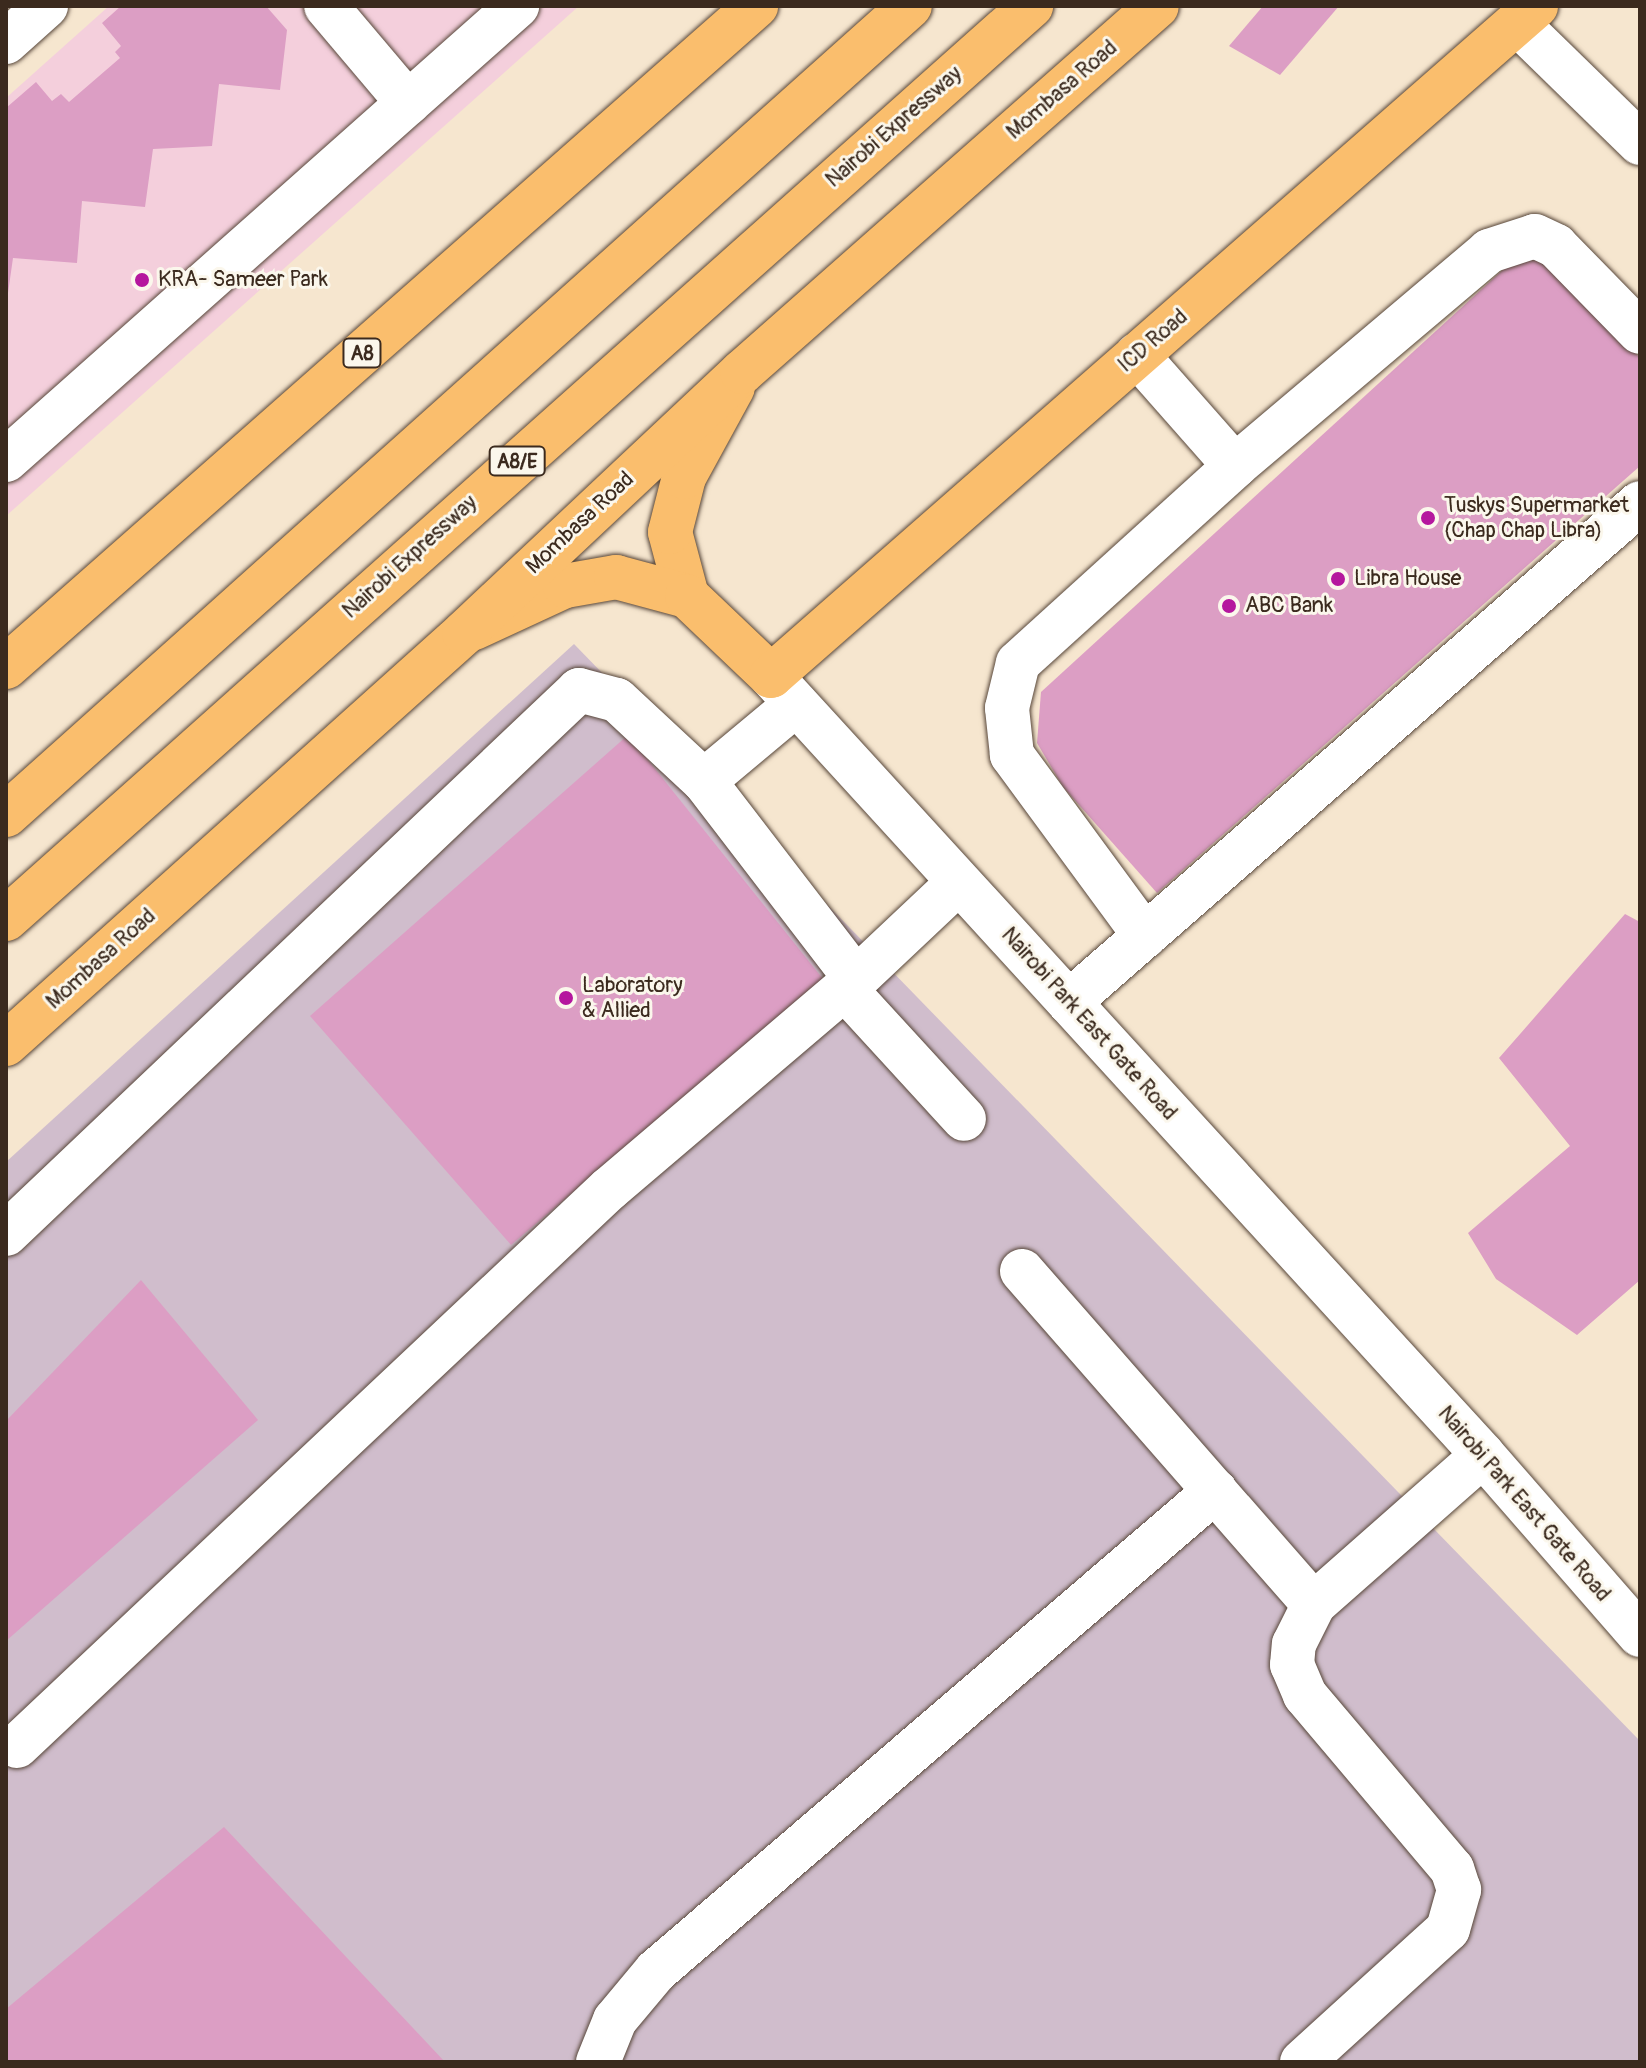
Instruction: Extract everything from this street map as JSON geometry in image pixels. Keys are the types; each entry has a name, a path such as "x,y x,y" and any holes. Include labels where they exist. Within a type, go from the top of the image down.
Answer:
{"main road":[{"name":"A8","path":"6,667 756,6"},
{"path":"6,815 910,6"},
{"name":"Nairobi Expressway","path":"6,919 1031,6"},
{"name":"Mombasa Road","path":"6,1044 464,633 742,372 1157,6"},
{"name":"ICD Road","path":"784,690 1137,355 1526,14"},
{"path":"687,596 670,532 673,518 684,477 742,372"},
{"name":"Nairobi Park East Gate Road","path":"464,633 565,586 616,577 687,596 784,690"}],"street":[{"path":"6,42 46,6"},
{"path":"326,6 408,103"},
{"path":"6,460 517,6"},
{"path":"1526,14 1640,143"},
{"path":"1145,936 1012,755 1005,732 1010,683 1018,663 1235,466 1474,261 1509,240 1535,236 1556,246 1640,332"},
{"path":"1137,355 1235,466"},
{"path":"1069,1002 1640,503"},
{"path":"6,1234 579,690 617,700 704,781 850,984 964,1119"},
{"path":"704,781 784,690"},
{"name":"Nairobi Park East Gate Road","path":"784,690 1483,1455 1640,1635"},
{"path":"17,1746 609,1189 850,984 959,882"},
{"path":"1022,1271 1314,1604"},
{"path":"1302,2062 1448,1929 1459,1890 1452,1869 1305,1695 1292,1665 1294,1644 1314,1604 1483,1455"},
{"path":"598,2062 615,2020 656,1971 1215,1491"}],"shaded area":[{"path":"109,6 579,6 6,516 6,98"},
{"path":"574,644 1640,1741 1640,2062 6,2062 6,1162"}],"building":[{"path":"121,6 266,6 287,30 280,90 219,84 212,146 153,149 145,207 82,201 77,263 13,258 6,307 6,108 36,82 52,101 61,94 69,102 120,58 115,52 121,46 102,23"},
{"path":"1263,6 1339,6 1280,75 1229,46"},
{"name":"Libra House","path":"1531,244 1640,358 1640,466 1157,893 1063,787 1037,743 1041,692"},
{"name":"Laboratory & Allied","path":"628,735 823,979 511,1245 310,1016"},
{"path":"1625,914 1640,922 1640,1280 1577,1335 1496,1279 1468,1233 1570,1146 1499,1058"},
{"path":"141,1280 258,1420 6,1641 6,1421"},
{"path":"224,1827 445,2062 6,2062 6,2009"}],"place":[{"name":"KRA- Sameer Park","path":"142,280"},
{"name":"Tuskys Supermarket (Chap Chap Libra)","path":"1428,518"},
{"name":"Libra House","path":"1338,579"},
{"name":"ABC Bank","path":"1229,606"},
{"name":"Laboratory & Allied","path":"566,998"}]}
